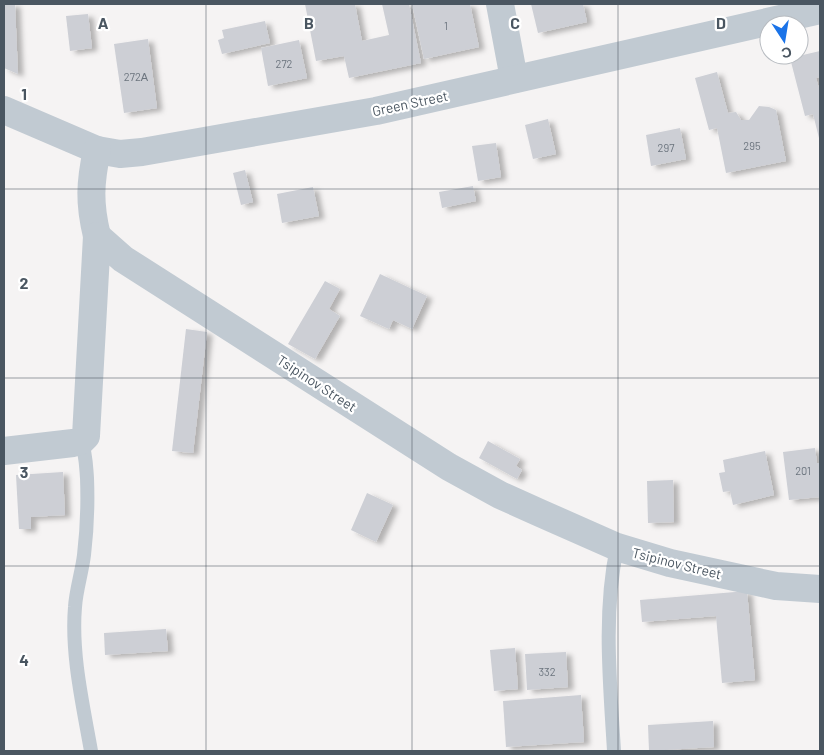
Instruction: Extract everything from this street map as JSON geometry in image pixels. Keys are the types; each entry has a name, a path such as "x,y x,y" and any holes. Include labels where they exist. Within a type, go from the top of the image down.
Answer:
{"street":[{"path":"500,4 514,79"},
{"name":"Green Street","path":"4,110 96,150 120,154 180,146 376,111 820,10"},
{"path":"4,451 81,441 86,436 88,429 97,236 90,193 96,150"},
{"name":"Tsipinov Street","path":"97,236 123,259 448,467 516,502 586,535 617,547 670,563 776,586 820,589"}],"lane":[{"path":"81,441 85,450 87,529 75,607 75,638 78,675 91,751"},
{"path":"614,751 608,610 611,574 617,547"}],"building":[{"path":"4,4 15,4 18,74 4,68"},
{"path":"305,4 355,4 362,41 389,35 382,4 409,4 421,63 349,78 344,56 316,61"},
{"path":"412,4 470,4 479,47 424,59"},
{"path":"531,4 583,4 587,22 538,33"},
{"path":"88,14 92,48 70,51 66,16"},
{"path":"265,21 270,43 222,54 218,40 224,38 222,30"},
{"path":"148,39 157,108 124,113 114,44"},
{"path":"299,40 307,78 268,86 261,48"},
{"path":"820,51 820,77 816,78 820,92 820,142 813,114 805,116 792,65 809,65 809,54"},
{"path":"717,72 728,113 736,112 741,120 749,120 759,106 776,110 786,161 726,173 717,128 709,130 695,78"},
{"path":"548,119 556,154 533,159 525,125"},
{"path":"680,128 686,159 651,166 646,135"},
{"path":"496,143 501,177 478,181 472,146"},
{"path":"245,170 253,202 241,205 233,173"},
{"path":"473,186 476,201 442,208 439,192"},
{"path":"313,187 319,216 282,223 277,194"},
{"path":"380,274 427,296 412,329 393,320 389,329 360,316"},
{"path":"325,281 340,289 329,309 340,316 315,359 288,344"},
{"path":"186,329 207,332 193,453 172,451"},
{"path":"488,441 520,459 516,466 522,470 517,479 479,458"},
{"path":"815,448 817,463 820,463 820,497 789,500 783,452"},
{"path":"765,451 774,495 733,505 730,491 723,492 719,473 725,472 723,460"},
{"path":"63,472 65,515 31,517 31,529 19,529 16,475"},
{"path":"673,480 674,522 648,523 647,481"},
{"path":"367,493 393,505 376,542 351,530"},
{"path":"747,591 755,680 722,683 716,616 642,622 640,600"},
{"path":"166,629 168,651 105,655 104,633"},
{"path":"515,648 518,689 494,691 490,650"},
{"path":"566,652 568,687 527,690 525,654"},
{"path":"581,695 584,742 506,747 503,701"},
{"path":"713,721 714,747 649,751 648,725"}]}
